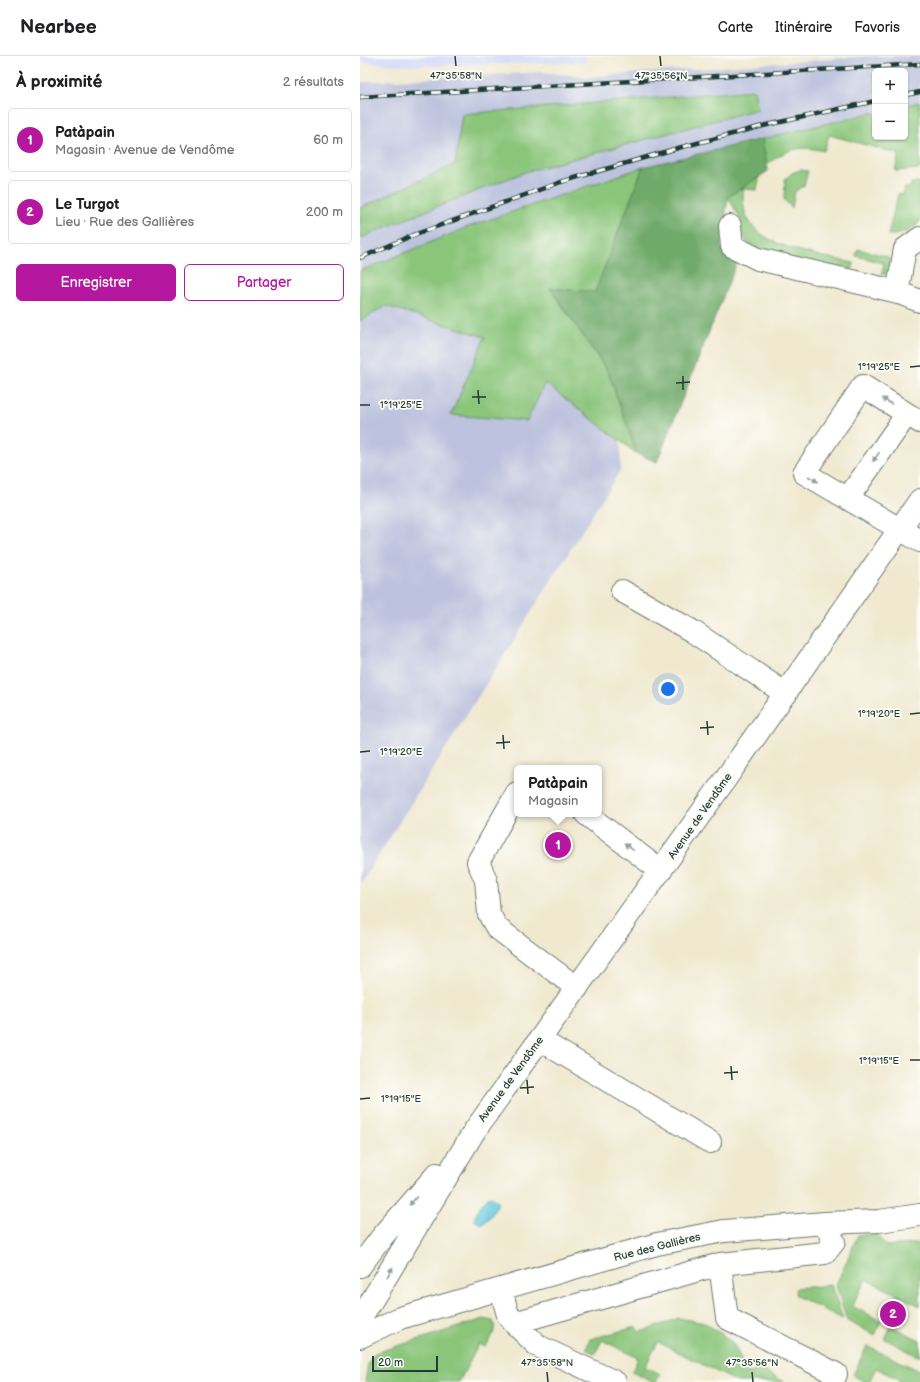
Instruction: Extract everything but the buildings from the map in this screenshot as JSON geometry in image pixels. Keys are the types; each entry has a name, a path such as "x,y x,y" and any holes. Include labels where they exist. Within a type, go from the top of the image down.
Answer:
{"main road":[{"path":"730,226 732,246 758,259 897,293 920,301"},
{"path":"897,293 905,249 920,238"},
{"path":"848,498 914,418 863,386 804,473 920,541"},
{"name":"Avenue de Vendôme","path":"365,1312 475,1130 661,871 920,500"},
{"path":"622,591 692,631 786,694"},
{"path":"514,798 478,862 486,880 489,914 497,928 576,988"},
{"path":"590,817 661,871"},
{"path":"540,1040 710,1142"},
{"name":"Avenue de Vendôme","path":"360,1266 382,1237 475,1130"},
{"name":"Rue des Gallières","path":"360,1337 400,1318 657,1244 724,1231 826,1223 879,1221 920,1215"},
{"path":"514,1323 720,1264 825,1253 834,1242 826,1223"},
{"path":"720,1264 727,1318 836,1374 832,1382"},
{"path":"501,1290 508,1315 514,1323 538,1346 615,1382"},
{"path":"365,1312 400,1318"}],"shaded area":[{"path":"360,56 586,56 586,62 411,66 360,62"},
{"path":"874,56 920,56 920,115 908,117 908,68 872,68 872,125 649,174 611,187 621,469 360,885 360,82 542,72 585,77"}],"green space":[{"path":"754,90 758,109 525,172 376,231 360,239 360,208 455,164 462,114"},
{"path":"920,102 920,169 895,171 899,154 829,135 824,151 807,148 793,150 780,155 767,165 762,139 872,113 872,140 908,140 908,104"},
{"path":"762,139 768,171 728,197 721,247 737,262 657,462 637,454 608,372 550,288 595,292 643,167"},
{"path":"643,167 595,293 550,288 608,372 637,454 545,383 527,421 451,415 485,337 386,306 360,321 360,271 468,227"},
{"path":"800,170 808,171 804,186 795,191 792,208 784,200 785,179 792,173"},
{"path":"760,176 757,190 743,189 745,212 748,219 756,229 767,238 795,250 854,263 850,276 758,250 746,241 742,232 741,220 728,197"},
{"path":"920,182 920,222 906,232 888,235 898,194 903,195 905,188 911,187 911,183"},
{"path":"858,249 886,256 891,260 890,271 886,274 882,274 884,263 856,256"},
{"path":"876,1234 886,1246 920,1243 920,1306 866,1279 852,1306 881,1321 875,1335 847,1321 836,1285 858,1235"},
{"path":"831,1285 843,1319 796,1296 796,1288"},
{"path":"679,1318 705,1323 733,1343 741,1359 742,1371 751,1373 759,1368 784,1382 737,1382 658,1342 645,1367 660,1374 656,1382 652,1382 632,1372 638,1358 602,1340 595,1354 586,1349 590,1339 636,1327 639,1332"},
{"path":"484,1319 493,1321 493,1335 485,1347 479,1344 459,1382 365,1382 368,1363 375,1353"},
{"path":"891,1326 920,1340 920,1357 885,1339"},
{"path":"867,1346 920,1371 920,1382 899,1382 899,1380 876,1368 869,1382 865,1382 853,1375"}],"water":[{"path":"490,1196 498,1202 492,1214 482,1224 474,1220 476,1213 484,1201"}],"railway":[{"path":"360,97 920,64"},
{"path":"908,94 920,92"},
{"path":"360,258 416,234 561,182 678,148 763,126 872,102"}],"place":[{"name":"Patàpain","path":"558,845"},
{"name":"Le Turgot","path":"893,1314"}]}
